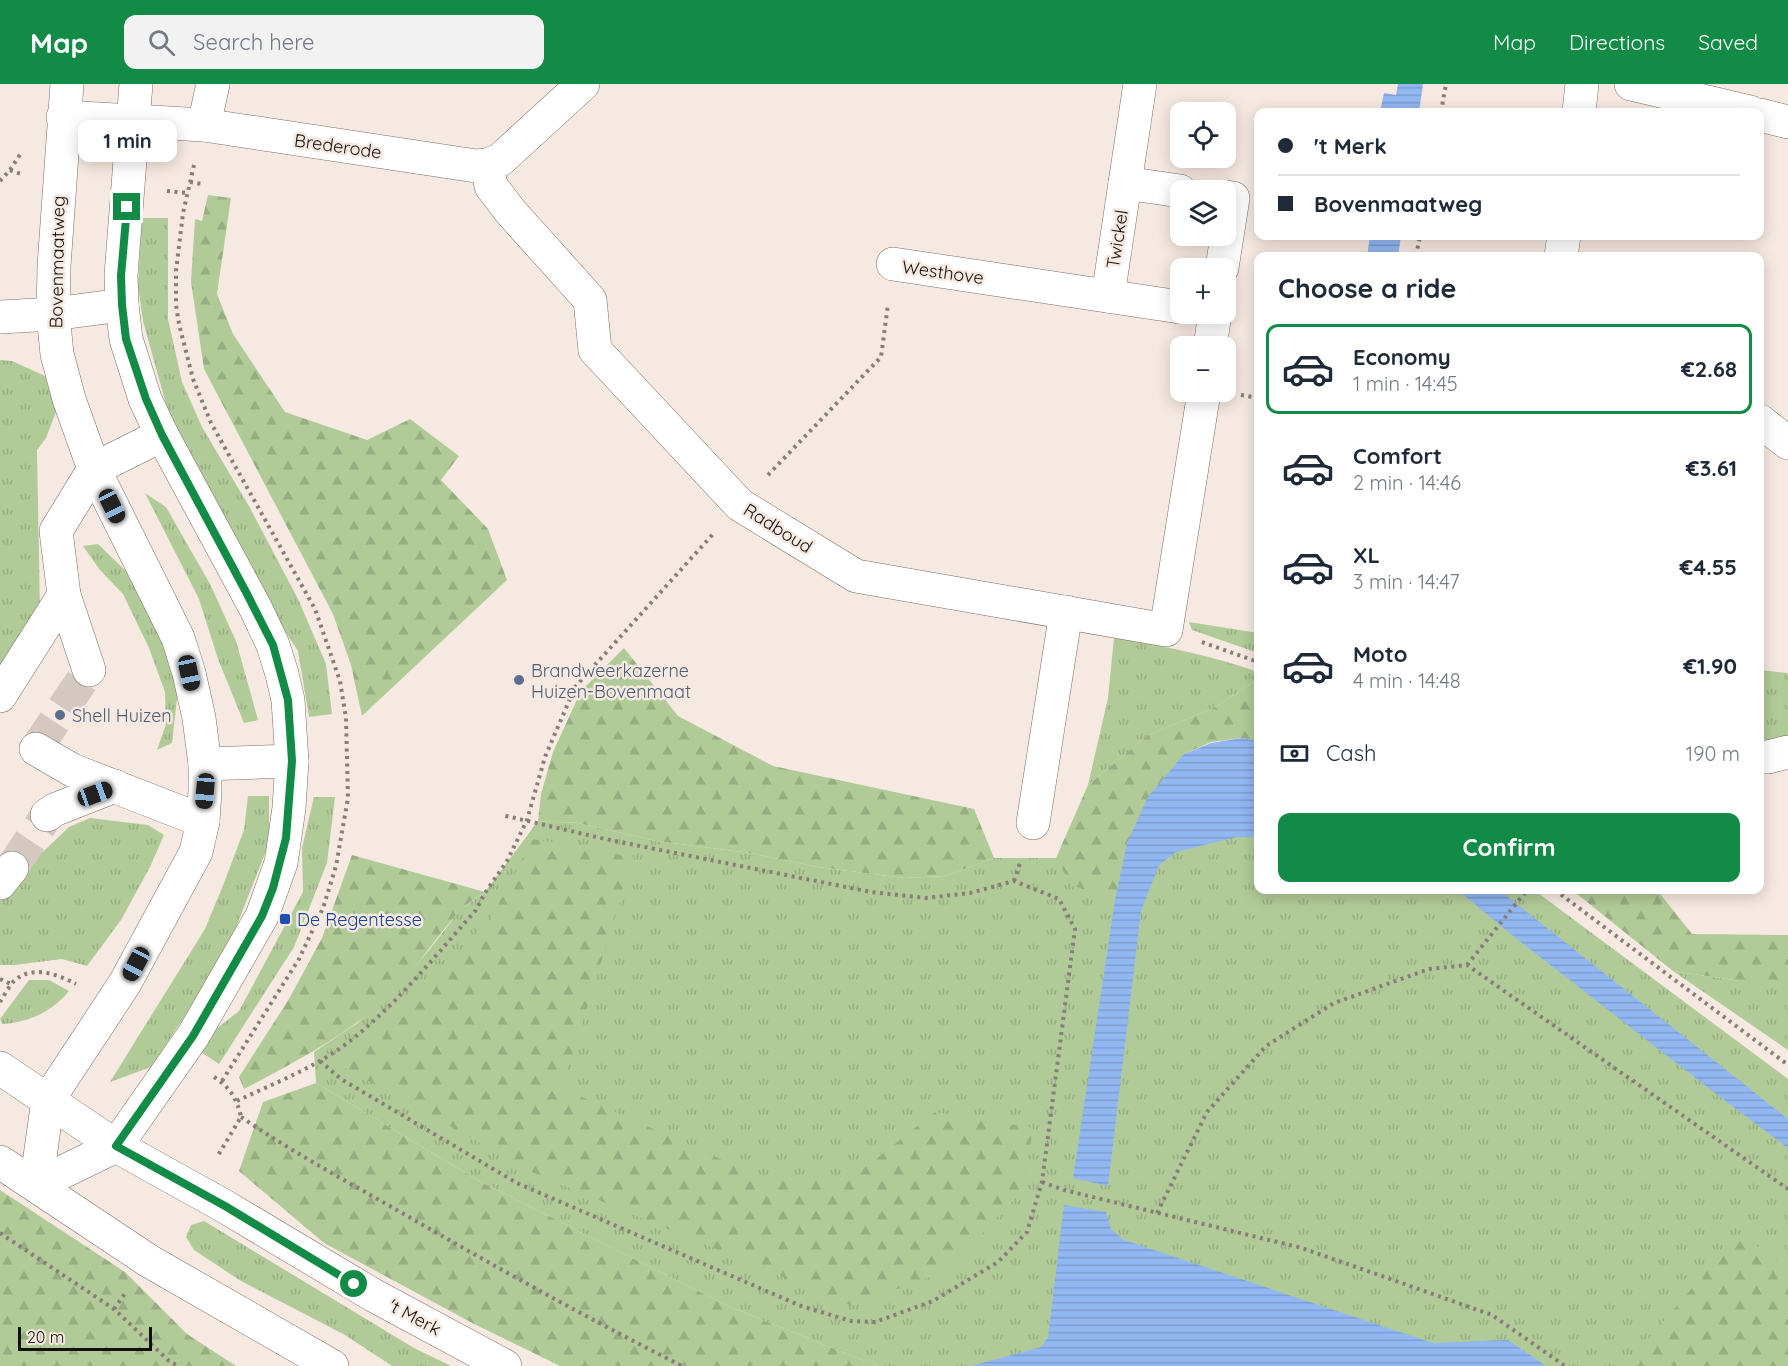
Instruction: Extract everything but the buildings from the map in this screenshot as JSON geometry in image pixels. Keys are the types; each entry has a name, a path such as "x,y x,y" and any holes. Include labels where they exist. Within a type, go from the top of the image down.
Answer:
{"street":[{"name":"Bovenmaatweg","path":"36,1185 48,1100 126,983 196,852 203,821 205,764 199,718 178,638 94,469 65,386 57,354 53,314 55,245 67,84"},
{"path":"36,1185 116,1146 193,1036 262,916 273,888 286,838 292,761 288,700 273,645 245,588 162,435 146,399 126,339 122,305 123,245 136,84"},
{"path":"204,125 213,84"},
{"path":"487,165 500,160 583,84"},
{"name":"Twickel","path":"1108,296 1140,84"},
{"path":"1579,108 1582,84"},
{"path":"1631,84 1733,108"},
{"path":"1764,116 1788,122"},
{"name":"Brederode","path":"63,117 204,125 466,165 487,165"},
{"name":"Radboud","path":"487,165 491,186 510,211 590,300 595,350 740,505 856,576 1166,630"},
{"name":"Twickel","path":"1125,183 1170,190"},
{"name":"Westhove","path":"893,264 1170,305"},
{"path":"0,317 53,314 122,305"},
{"path":"1166,630 1202,402"},
{"path":"1764,424 1788,443"},
{"path":"88,670 64,595 56,531 94,469 162,435"},
{"path":"0,696 64,595"},
{"path":"1033,823 1066,612"},
{"path":"36,749 72,770 203,821"},
{"path":"1764,758 1788,753"},
{"path":"205,764 292,761"},
{"path":"47,815 54,810 115,786"},
{"name":"'t Merk","path":"0,1068 116,1146 225,1206 373,1295 505,1366"},
{"path":"0,1162 149,1261 332,1366"}],"path":[{"path":"1442,108 1446,84"},
{"path":"0,181 10,170"},
{"path":"190,182 202,184"},
{"path":"187,193 176,255 176,305 193,379 211,423 315,609 340,681 346,718 346,759"},
{"name":"Westhove","path":"237,1101 320,1061 349,1042 391,1005 470,917 507,861 527,820 545,757 575,687 740,505 881,357 893,264"},
{"path":"1166,630 1254,661"},
{"path":"320,1061 341,1079 517,1183 801,1306 851,1321 875,1322 933,1301 998,1262 1028,1232 1042,1182 1075,929 1059,899 1014,881 970,893 926,898 871,892 626,843 501,815"},
{"path":"1467,965 1523,894"},
{"path":"1560,894 1788,1065"},
{"path":"1157,1213 1207,1112 1266,1046 1334,1003 1429,969 1467,965 1788,1189"},
{"path":"0,979 11,984 0,1002"},
{"path":"222,1081 237,1101 242,1117 316,1164 617,1333 682,1366"},
{"path":"1042,1182 1064,1190 1302,1248 1492,1315 1565,1366"},
{"path":"0,1233 114,1309 169,1361 178,1366"}],"green space":[{"path":"208,195 231,198 217,294 233,334 285,412 367,440 410,419 459,456 441,480 488,529 507,580 362,716 351,665 333,614 204,369 191,282 195,219 202,221"},
{"path":"142,218 168,218 168,319 182,382 202,427 250,508 298,599 326,664 332,714 309,717 298,651 272,611 241,547 169,415 143,321 138,285"},
{"path":"0,360 12,361 45,376 56,412 46,438 37,450 40,614 0,680"},
{"path":"145,493 166,507 210,584 236,641 258,720 244,723 218,659 199,599"},
{"path":"98,544 130,575 161,635 179,681 172,743 157,750 166,724 165,692 149,648 123,594 100,570 83,546"},
{"path":"1189,622 1254,632 1254,652 1192,630"},
{"path":"1114,638 1205,656 1254,671 1254,682 1214,708 1148,735 1088,785 1108,698"},
{"path":"624,648 678,716 773,766 974,809 994,858 945,876 904,878 818,867 750,853 656,841 578,823 538,821 541,794 553,752 581,691"},
{"path":"1764,670 1788,673 1788,741 1764,745"},
{"path":"1254,682 1254,740 1242,738 1211,742 1184,754 1127,843 1115,900 1071,885 1056,858 1088,785 1148,735 1214,708"},
{"path":"1254,744 1254,894 1539,894 1788,1079 1788,1366 877,1366 728,1306 479,1181 316,1083 314,1052 356,1024 393,992 461,909 485,892 538,821 578,823 656,841 750,853 818,867 904,878 945,876 994,858 1056,858 1127,843"},
{"path":"248,796 269,796 269,843 235,930 191,1007 151,1067 110,1082 205,929 244,830"},
{"path":"314,797 335,797 327,863 294,947 219,1064 201,1052 211,1033 239,1011 303,892 302,848"},
{"path":"90,818 148,825 164,835 150,867 121,920 87,966 62,959 0,965 0,898 26,868 69,827"},
{"path":"533,839 634,857 562,1088 765,1179 852,1178 935,1112 1033,1128 1024,1188 949,1270 852,1306 534,1173 338,1064 407,1014 493,914"},
{"path":"352,855 485,892 460,911 393,992 359,1021 322,1046 244,1089 239,1077 289,999 322,938"},
{"path":"1577,894 1660,894 1692,934 1788,935 1788,981 1740,981 1673,971"},
{"path":"1673,971 1740,981 1788,981 1788,1050"},
{"path":"29,980 49,980 69,991 39,1015 2,1024 0,1019"},
{"path":"316,1083 479,1181 728,1306 877,1366 560,1366 474,1324 324,1243 239,1171 263,1102"},
{"path":"0,1190 125,1272 187,1334 236,1366 0,1366"},
{"path":"204,1221 414,1348 451,1366 392,1366 345,1335 241,1281 194,1250 186,1237 191,1225"},
{"path":"1737,1236 1754,1244 1788,1270 1788,1366 1625,1366"}],"water":[{"path":"1398,84 1423,84 1420,108 1381,108 1384,93 1396,95"},
{"path":"1369,240 1400,240 1399,252 1368,252"},
{"path":"1242,738 1254,740 1254,837 1237,837 1176,852 1159,865 1141,911 1108,1186 1073,1178 1115,900 1127,843 1148,797 1184,754 1211,743"},
{"path":"1461,894 1504,894 1788,1119 1788,1148 1508,932"},
{"path":"1064,1205 1106,1212 1111,1229 1124,1240 1433,1343 1508,1340 1546,1366 971,1366 1041,1347 1048,1337"}],"tunnel":[{"path":"36,749 89,670"},
{"path":"12,868 47,815"}],"place":[{"name":"Brandweerkazerne Huizen-Bovenmaat","path":"519,680"},
{"name":"Shell Huizen","path":"60,715"},
{"name":"De Regentesse","path":"285,919"}],"route":[{"path":"127,207 121,276 126,339 146,399 162,435 273,645 288,700 292,761 286,838 273,888 262,916 193,1036 116,1146 225,1206 354,1284"}]}
